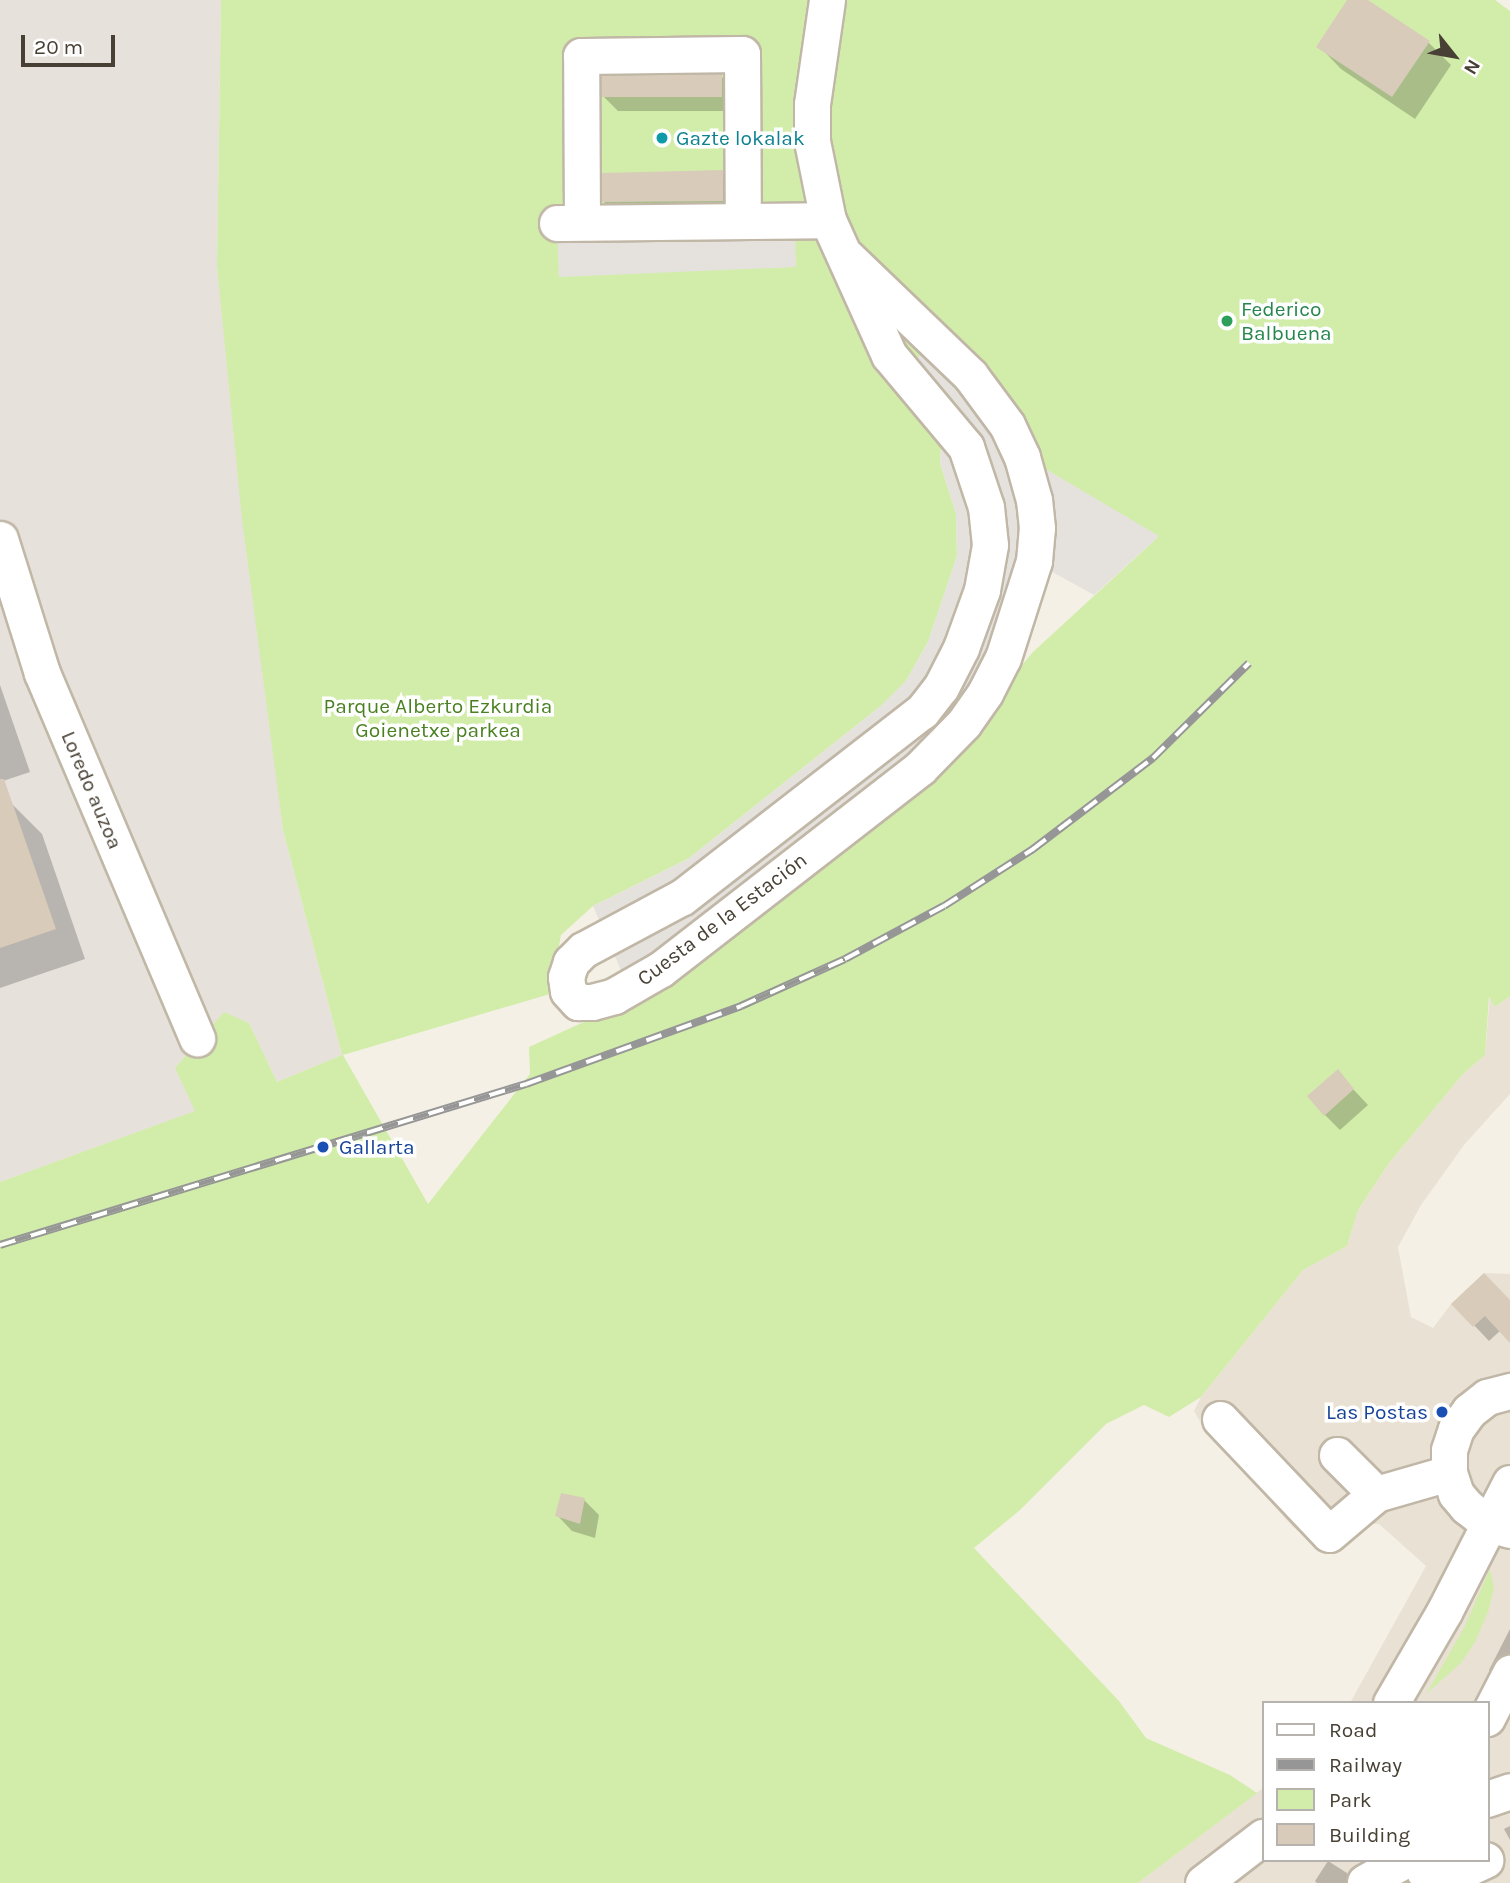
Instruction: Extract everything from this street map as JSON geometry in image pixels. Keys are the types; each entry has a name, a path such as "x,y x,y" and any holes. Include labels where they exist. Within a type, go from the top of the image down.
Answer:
{"street":[{"name":"Cuesta de la Estación","path":"827,0 812,104 812,141 828,220 889,355 966,447 986,507 990,545 978,602 961,648 941,687 922,710 681,897 583,950 571,962 566,977 568,991 578,1002 592,1002 614,996 661,969 920,768 964,723 985,693 1003,658 1034,561 1037,528 1034,500 1022,457 1001,416 970,376 847,257"},
{"path":"743,221 742,54 581,56 570,222 743,221 828,220"},
{"name":"Loredo auzoa","path":"0,539 42,673 197,1038"},
{"path":"1500,1527 1466,1507 1456,1494 1449,1473 1449,1450 1462,1420 1487,1397 1510,1391"},
{"path":"1220,1419 1329,1534 1376,1493 1449,1473"},
{"path":"1337,1455 1376,1493"},
{"path":"1392,1701 1500,1527 1510,1482"},
{"path":"1489,1714 1510,1673"},
{"path":"1489,1729 1510,1736"},
{"path":"1489,1799 1510,1791"},
{"path":"1203,1883 1262,1838"},
{"path":"1489,1859 1510,1849"},
{"path":"1365,1882 1420,1869 1437,1878 1451,1876 1482,1862"}],"shaded area":[{"path":"0,0 221,0 217,266 283,830 342,1055 277,1082 249,1023 196,1111 0,1182"},
{"path":"794,212 796,267 559,277 557,223"},
{"path":"926,349 967,388 1019,476 1044,468 1159,536 1094,595 1025,557 1016,591 953,725 669,947 623,975 593,906 688,859 882,705 906,681 928,642 957,556 956,514 940,463 944,402 909,367"},
{"path":"1490,995 1495,1007 1510,996 1510,1094 1464,1145 1421,1205 1398,1247 1411,1317 1433,1328 1451,1304 1484,1273 1510,1274 1510,1883 1138,1883 1262,1789 1262,1862 1489,1862 1489,1701 1351,1701 1426,1566 1379,1524 1354,1524 1321,1549 1293,1527 1202,1425 1194,1411 1201,1397 1303,1270 1347,1246 1358,1210 1389,1163 1463,1074 1485,1055"}],"green space":[{"name":"Parque Alberto Ezkurdia Goienetxe parkea","path":"221,0 1495,0 1510,11 1510,996 1495,1007 1489,997 1485,1055 1463,1074 1389,1163 1358,1210 1347,1246 1303,1270 1201,1397 1169,1417 1144,1405 1106,1424 1020,1510 974,1548 1119,1701 1146,1738 1230,1775 1257,1793 1138,1883 0,1883 0,1182 195,1111 175,1068 224,1012 249,1023 277,1082 342,1055 283,830 242,519 217,266","holes":["944,402 1019,476 1158,537 1033,652 909,798 599,1015 529,1047 530,1074 428,1204 343,1055 550,994 561,935 593,906 688,859 882,705 906,681 928,642 957,556 956,514 940,463"]},
{"path":"1490,1569 1494,1588 1488,1612 1475,1642 1461,1663 1426,1694 1464,1628"}],"building":[{"path":"1347,0 1368,0 1430,41 1392,97 1316,47"},
{"path":"722,74 722,97 601,97 601,76"},
{"path":"723,170 723,201 602,202 602,173"},
{"path":"0,779 4,779 56,929 0,948"},
{"path":"1338,1069 1354,1089 1324,1116 1307,1096"},
{"path":"1484,1273 1510,1300 1510,1343 1485,1316 1473,1327 1451,1304"},
{"path":"561,1493 585,1498 580,1524 555,1516"}],"railway":[{"path":"0,1245 526,1084 741,1006 845,959 944,906 1033,849 1153,758 1249,663"}],"place":[{"name":"Gazte lokalak","path":"662,138"},
{"name":"Federico Balbuena","path":"1227,321"},
{"name":"Gallarta","path":"323,1147"},
{"name":"Las Postas","path":"1442,1412"}]}
